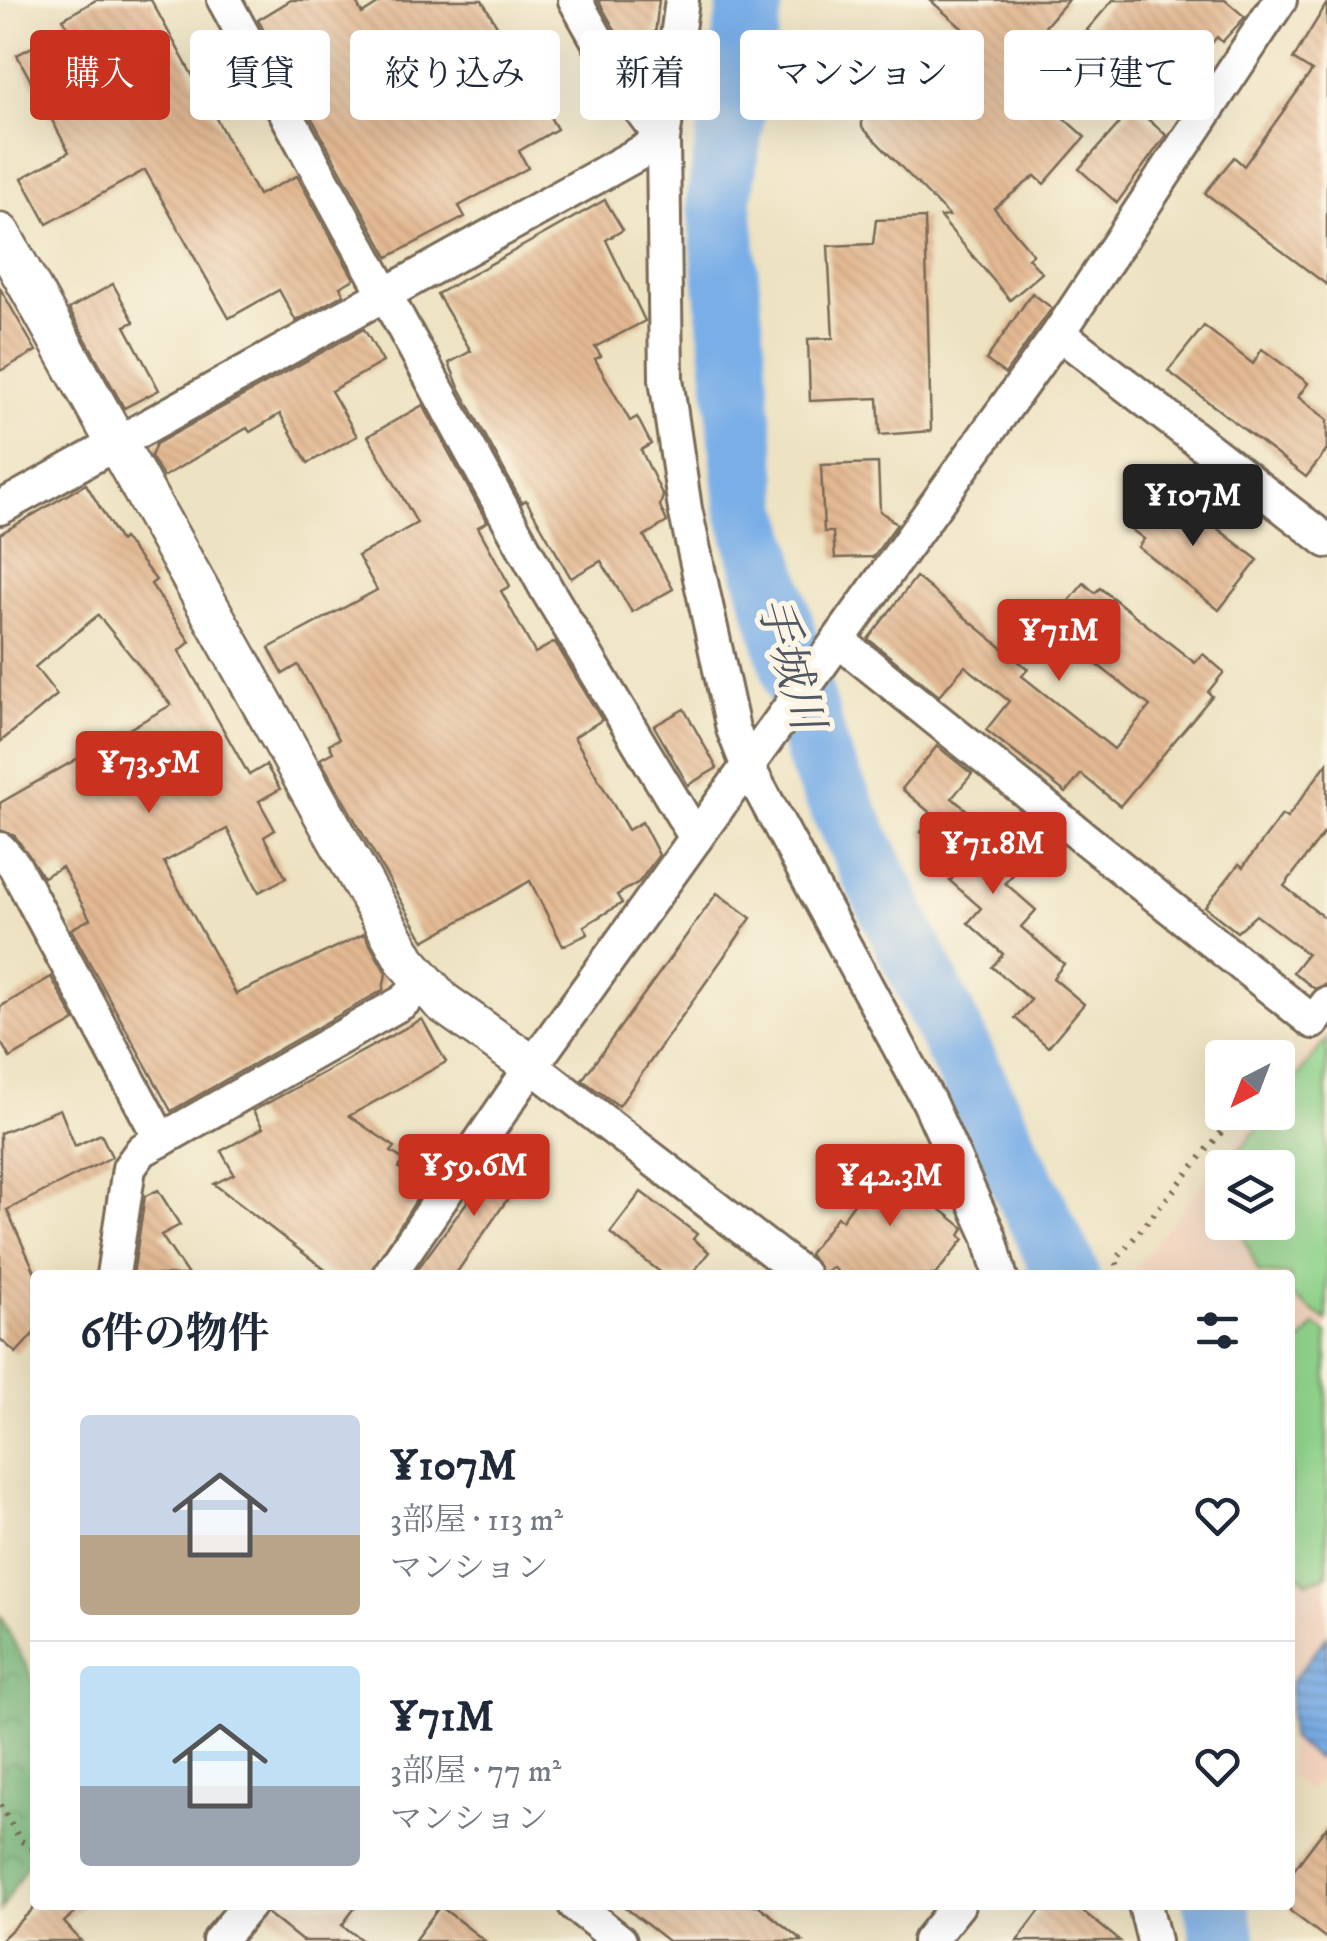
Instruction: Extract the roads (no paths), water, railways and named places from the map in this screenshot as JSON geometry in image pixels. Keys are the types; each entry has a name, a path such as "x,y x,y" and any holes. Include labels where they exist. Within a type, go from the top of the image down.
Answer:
{"street":[{"path":"224,0 547,590 696,838"},
{"path":"575,0 625,89 663,140"},
{"path":"682,0 663,140 669,398 685,510 734,729 754,757 929,1102 988,1235 998,1270"},
{"path":"393,1270 532,1066 1059,333 1280,0"},
{"path":"0,508 663,140"},
{"path":"0,234 422,984 797,1270"},
{"path":"1059,333 1327,541"},
{"path":"834,648 1313,1022 1327,1004"},
{"path":"0,848 14,864 161,1140"},
{"path":"114,1270 128,1168 142,1150 404,1002 422,984"},
{"path":"219,1941 245,1910"},
{"path":"581,1910 620,1941"},
{"path":"930,1941 954,1910"},
{"path":"1146,1910 1154,1941"}],"water":[{"path":"1327,1636 1327,1745 1317,1759 1295,1742 1295,1678"}],"waterway":[{"name":"手城川","path":"751,0 719,199 748,509 820,761 1065,1270"},
{"name":"手城川","path":"1217,1910 1224,1941"}]}
